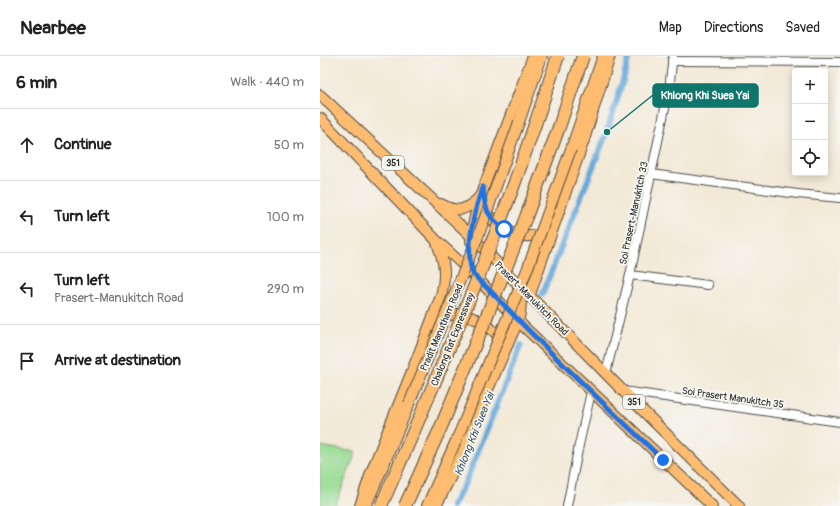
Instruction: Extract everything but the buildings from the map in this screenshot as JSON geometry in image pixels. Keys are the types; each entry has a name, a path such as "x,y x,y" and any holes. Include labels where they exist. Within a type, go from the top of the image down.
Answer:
{"highway":[{"name":"Chalong Rat Expressway","path":"380,506 445,358 512,190 558,56"},
{"path":"405,506 444,420 489,311 526,217 583,56"}],"main road":[{"path":"473,274 470,254 472,226 481,192 533,56"},
{"name":"Pradit Manutham Road","path":"365,506 381,471 473,248 542,56"},
{"path":"427,506 459,434 527,270 603,56"},
{"path":"530,297 584,140 610,56"},
{"name":"Prasert-Manukitch Road","path":"320,95 432,199 516,281 530,297 739,506"},
{"name":"351","path":"320,118 437,241 473,274 518,321 591,392 712,506"},
{"path":"432,199 455,211 470,206 481,192"},
{"path":"481,192 488,214 504,229 514,234 526,236 536,235 544,231 550,225 558,212"},
{"path":"360,506 372,470 441,296 444,283 444,264 437,241"},
{"path":"436,506 463,452 518,321 521,311 521,302 516,281"},
{"path":"429,328 439,319 451,314 464,315 491,328 498,335 502,342 503,356"}],"street":[{"path":"673,58 840,62"},
{"name":"Soi Prasert-Manukitch 33","path":"606,373 630,275 673,58"},
{"path":"651,174 798,194 840,198"},
{"path":"630,275 708,285"},
{"name":"Soi Prasert Manukitch 35","path":"624,391 840,422"},
{"path":"567,506 591,392"}],"green space":[{"path":"320,446 356,452 335,506 320,506"}],"waterway":[{"name":"Khlong Khi Suea Yai","path":"542,295 607,132 629,56"},
{"name":"Khlong Khi Suea Yai","path":"452,506 466,481 521,345"}],"place":[{"name":"Khlong Khi Suea Yai","path":"607,132"}],"route":[{"path":"504,229 488,214 483,187 472,226 470,254 473,274 518,321 663,460"}]}
